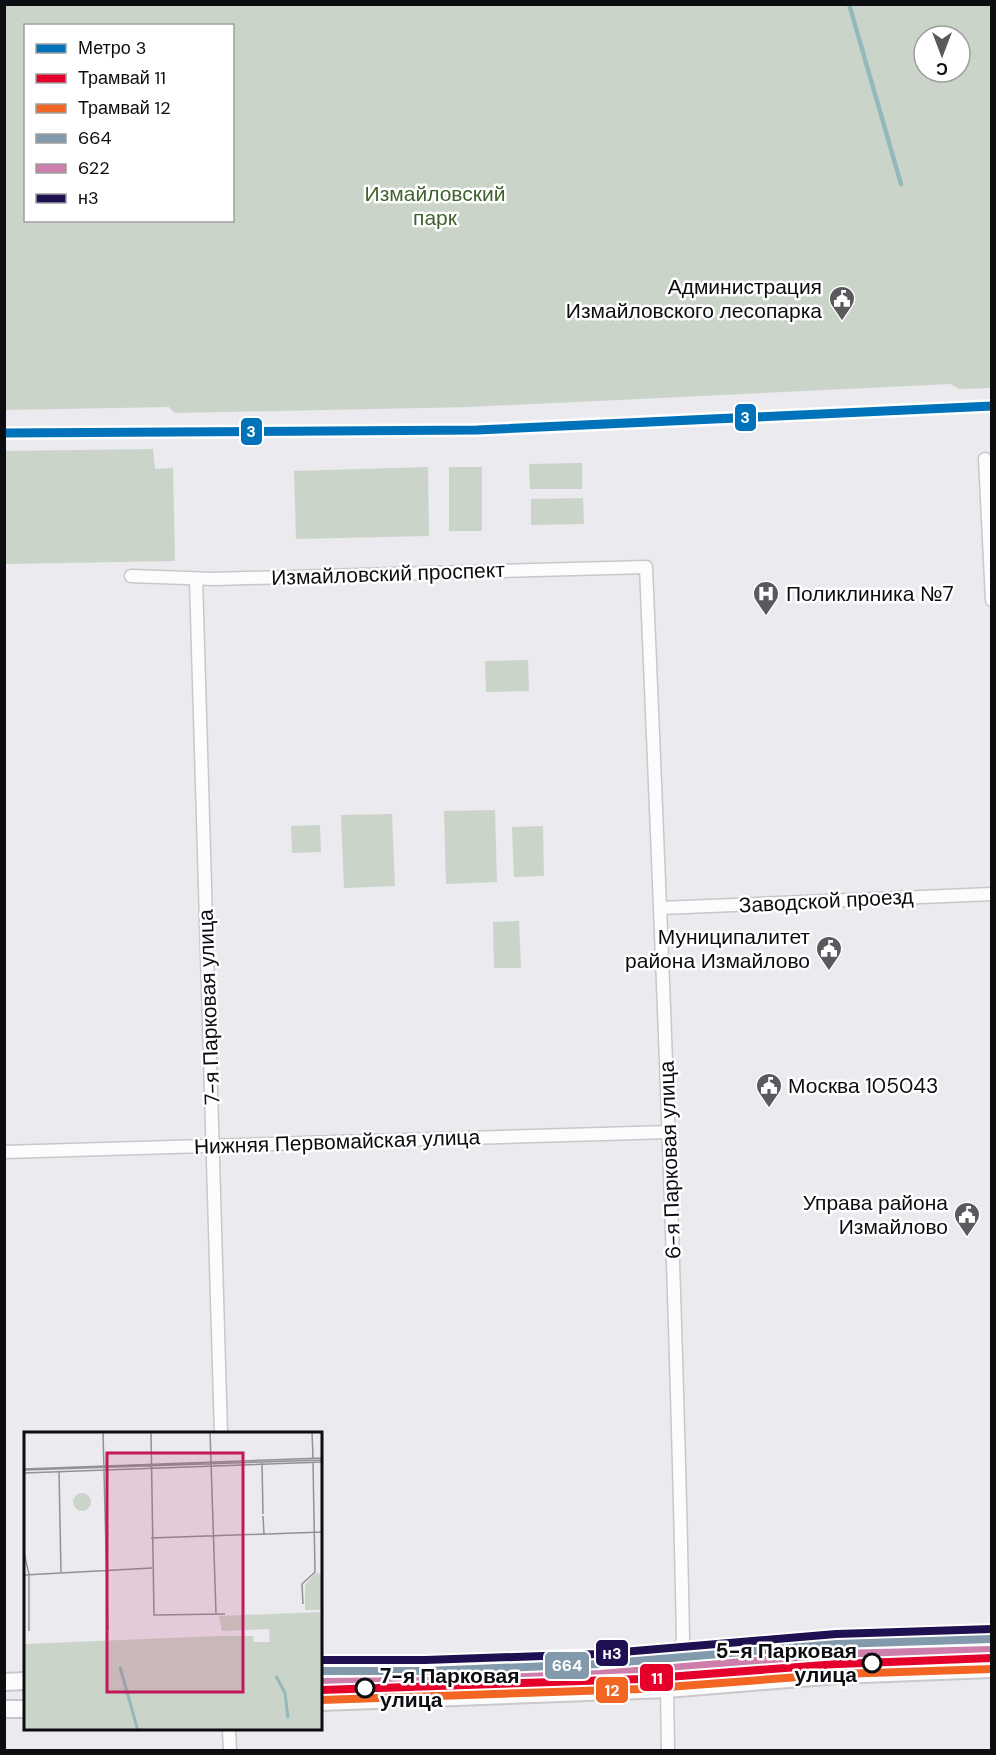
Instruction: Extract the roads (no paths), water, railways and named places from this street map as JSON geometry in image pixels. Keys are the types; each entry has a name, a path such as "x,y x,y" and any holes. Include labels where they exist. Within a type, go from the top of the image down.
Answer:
{"main road":[{"path":"322,1671 600,1664 837,1644 992,1639"},
{"path":"322,1701 667,1689 838,1675 992,1669"},
{"path":"4,1682 24,1681"},
{"path":"4,1709 24,1708"}],"street":[{"path":"985,459 992,600"},
{"name":"Измайловский проспект","path":"131,576 196,579 646,567"},
{"name":"6-я Парковая улица","path":"646,567 669,1132 683,1627 679,1658 667,1689 668,1750"},
{"name":"7-я Парковая улица","path":"196,579 221,1432"},
{"name":"Заводской проезд","path":"661,908 992,894"},
{"name":"Нижняя Первомайская улица","path":"4,1152 669,1132"},
{"path":"229,1731 230,1750"}],"waterway":[{"path":"849,4 901,184"}],"metro line":[{"name":"3","path":"4,433 477,430 992,406"}],"tram line":[{"name":"11","path":"322,1690 641,1679 838,1664 992,1658"},
{"name":"12","path":"322,1700 641,1689 839,1674 992,1669"}],"place":[{"name":"Администрация Измайловского лесопарка","path":"842,322"},
{"name":"Поликлиника №7","path":"766,617"},
{"name":"Муниципалитет района Измайлово","path":"829,972"},
{"name":"Москва 105043","path":"769,1109"},
{"name":"Управа района Измайлово","path":"967,1238"},
{"name":"5-я Парковая улица","path":"872,1663"},
{"name":"7-я Парковая улица","path":"365,1688"}],"park label":[{"name":"Измайловский парк","path":"435,206"}]}
